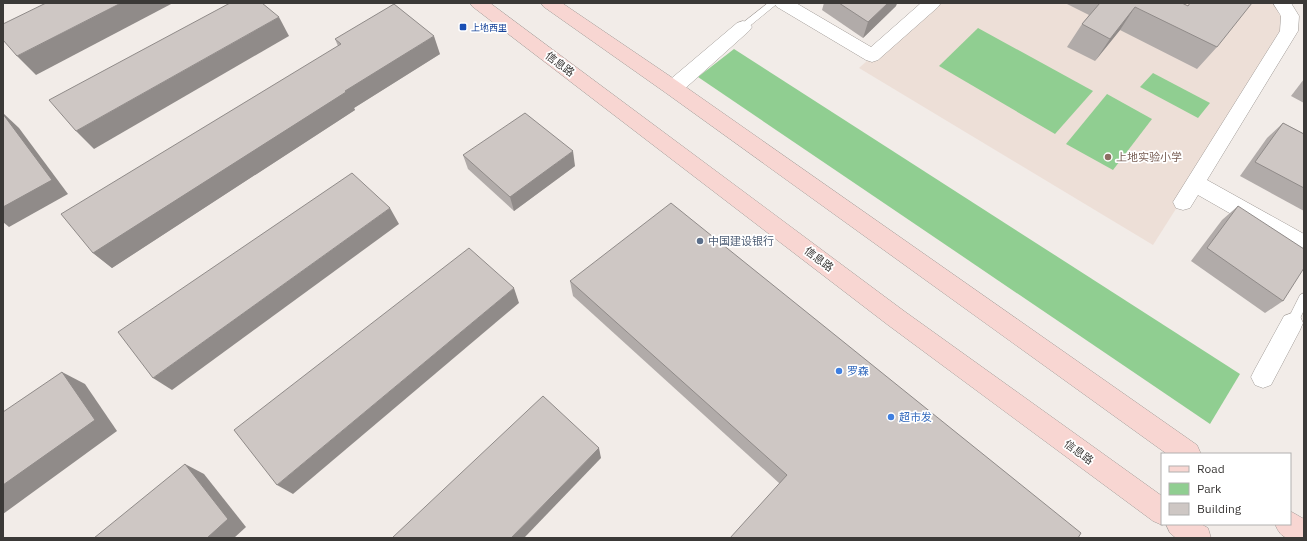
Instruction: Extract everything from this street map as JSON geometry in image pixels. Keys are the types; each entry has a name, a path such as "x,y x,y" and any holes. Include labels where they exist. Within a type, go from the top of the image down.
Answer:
{"main road":[{"name":"信息路","path":"479,3 896,318 1161,511"},
{"path":"550,3 673,88 1187,453"},
{"path":"1180,525 1198,538"},
{"path":"1289,525 1304,535"}],"street":[{"path":"783,3 872,56 932,3"},
{"path":"1183,202 1289,31 1290,16 1282,3"},
{"path":"673,88 743,27"},
{"path":"1195,182 1304,245"},
{"path":"1263,377 1292,323"}],"lane":[{"path":"743,27 774,3"},
{"path":"1292,323 1304,298"}],"shaded area":[{"name":"上地实验小学","path":"932,3 1282,3 1289,31 1153,245 859,68"}],"green space":[{"path":"978,28 1093,91 1055,134 939,66"},
{"path":"734,49 1240,374 1210,424 698,77"},
{"path":"1153,73 1210,103 1198,118 1140,87"},
{"path":"1107,94 1152,119 1113,170 1066,144"}],"building":[{"path":"46,3 121,3 17,56 3,40 3,24"},
{"path":"230,3 262,3 279,17 76,131 49,100"},
{"path":"839,3 888,3 868,22"},
{"path":"1100,3 1182,3 1188,6 1190,3 1252,3 1217,47 1135,7 1110,39 1082,24"},
{"path":"394,4 434,36 345,91 346,92 93,253 61,214 341,44 335,39"},
{"path":"525,113 573,151 510,197 463,155"},
{"path":"3,114 52,180 3,207"},
{"path":"1283,123 1304,134 1304,188 1255,162"},
{"path":"352,173 390,208 153,378 118,332"},
{"path":"671,203 1081,533 1078,538 730,538 787,475 570,281"},
{"path":"1238,206 1304,249 1304,268 1283,301 1207,248"},
{"path":"469,248 514,288 277,485 234,430"},
{"path":"62,372 95,420 3,485 3,412"},
{"path":"543,396 599,448 511,538 392,538"},
{"path":"185,464 228,519 207,538 94,538"}],"place":[{"name":"上地西里","path":"463,27"},
{"name":"上地实验小学","path":"1108,157"},
{"name":"中国建设银行","path":"700,241"},
{"name":"罗森","path":"839,371"},
{"name":"超市发","path":"891,417"}]}
